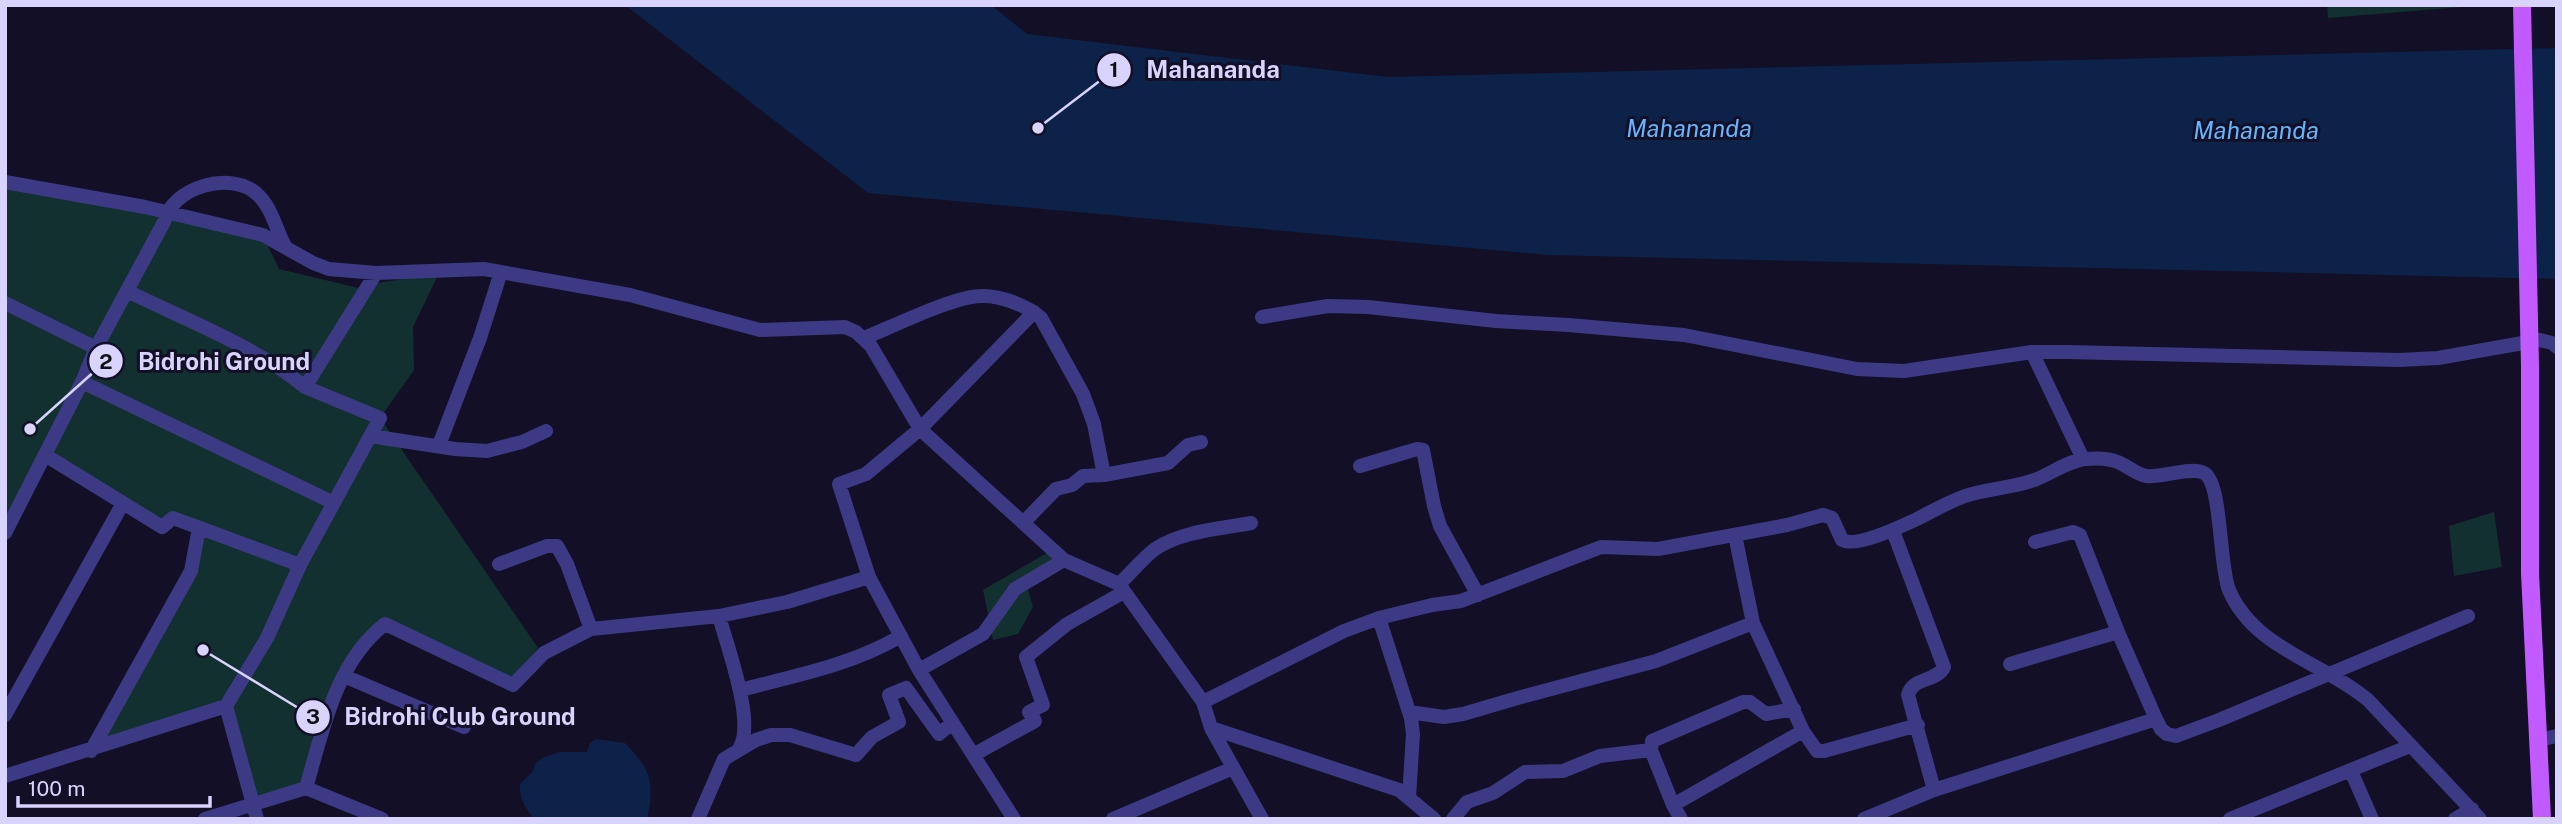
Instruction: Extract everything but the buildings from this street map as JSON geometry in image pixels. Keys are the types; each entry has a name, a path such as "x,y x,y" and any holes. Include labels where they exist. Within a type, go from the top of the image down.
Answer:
{"main road":[{"path":"2522,5 2530,366 2530,573 2542,819"}],"street":[{"path":"5,182 166,212 263,234 313,263 330,269 376,273 484,269 630,295 760,330 845,327 864,338 920,429 1064,560 1122,588 1203,702 1211,728 1258,818"},
{"path":"5,533 82,382 96,348 164,222 166,212 182,196 209,185 236,182 257,194 267,207 286,248"},
{"path":"439,446 480,338 501,272"},
{"path":"305,387 376,273"},
{"path":"5,776 91,751 226,706 267,638 300,565 380,418 305,387 288,373 253,353 127,291"},
{"path":"864,338 971,297 994,297 1034,312 1047,326 1083,394 1094,424 1104,475"},
{"path":"5,303 96,348"},
{"path":"1262,317 1328,306 1368,307 1485,320 1684,335 1857,369 1880,371 2032,352 2399,360 2438,358 2540,340 2557,347"},
{"path":"1014,819 919,670 869,577 839,484 866,474 920,429 1034,312"},
{"path":"2032,352 2083,459"},
{"path":"82,382 334,503"},
{"path":"370,436 487,451 522,442 546,431"},
{"path":"1023,523 1056,489 1072,485 1083,476 1104,475 1168,463 1188,445 1202,442"},
{"path":"1360,466 1417,449 1423,450 1440,526 1478,595"},
{"path":"45,455 162,527 173,518 300,565"},
{"path":"1203,702 1344,631 1379,618 1461,601 1601,547 1658,549 1823,515 1832,518 1840,537 1848,543 1893,531 1965,496 2015,486 2083,459 2111,459 2144,476 2203,472 2211,479 2215,489 2221,555 2229,589 2244,614 2268,638 2285,650 2332,674 2368,700 2476,814"},
{"path":"5,715 123,503"},
{"path":"972,755 1035,722 1029,712 1043,705 1026,657 1067,624 1122,588 1155,550 1168,542 1188,534 1251,523"},
{"path":"91,751 191,571 200,528"},
{"path":"1893,531 1944,667 1940,674 1910,688 1908,695 1934,790"},
{"path":"2035,542 2078,532 2156,719 2161,729 2176,736 2469,617"},
{"path":"1735,535 1753,623 1812,747 1817,751 1824,751 1918,726"},
{"path":"499,564 547,546 557,546 567,564 591,629"},
{"path":"919,670 983,634 1015,589 1064,560"},
{"path":"306,788 336,689 369,636 386,624 513,685 544,653 591,629 719,616 787,602 869,577"},
{"path":"719,616 740,690 746,735 740,747"},
{"path":"1379,618 1409,712 1413,734 1409,799"},
{"path":"1409,712 1444,717 1464,714 1521,696 1656,661 1753,623"},
{"path":"2010,664 2118,632"},
{"path":"740,690 813,671 864,654 901,636"},
{"path":"344,676 464,727"},
{"path":"698,819 724,759 740,747 771,735 790,734 856,755 873,737 899,722 889,695 906,688 939,734 952,723"},
{"path":"1681,819 1672,805 1651,750 1654,739 1743,702 1750,702 1766,714 1794,709"},
{"path":"226,706 257,819"},
{"path":"1864,819 1934,790 2156,719"},
{"path":"1211,728 1399,790 1434,819"},
{"path":"1672,805 1803,731"},
{"path":"2538,740 2557,736"},
{"path":"2230,819 2410,746"},
{"path":"1453,819 1467,802 1500,790 1525,772 1563,771 1600,756 1651,750"},
{"path":"1113,819 1233,768"},
{"path":"2351,771 2372,819"},
{"path":"205,819 306,788 382,819"},
{"path":"2455,819 2476,814"}],"green space":[{"path":"2327,5 2486,5 2328,18"},
{"path":"5,182 263,235 279,269 367,290 378,283 439,273 413,327 414,370 380,418 538,648 513,685 380,628 336,689 306,788 258,802 226,706 103,742 191,571 199,528 173,518 162,527 45,455 5,525"},
{"path":"2494,512 2502,567 2454,576 2449,526"},
{"path":"1052,550 1064,560 1028,589 1033,607 1018,634 993,640 983,590"}],"water":[{"path":"625,5 991,5 1027,34 1388,77 2557,48 2557,279 1548,255 868,193"},
{"path":"596,739 625,743 641,761 649,777 651,795 647,819 534,819 523,803 520,784 533,771 536,763 544,757 560,752 587,752 590,743"}],"place":[{"name":"Mahananda","path":"1038,128"},
{"name":"Bidrohi Ground","path":"30,429"},
{"name":"Bidrohi Club Ground","path":"203,650"}]}
